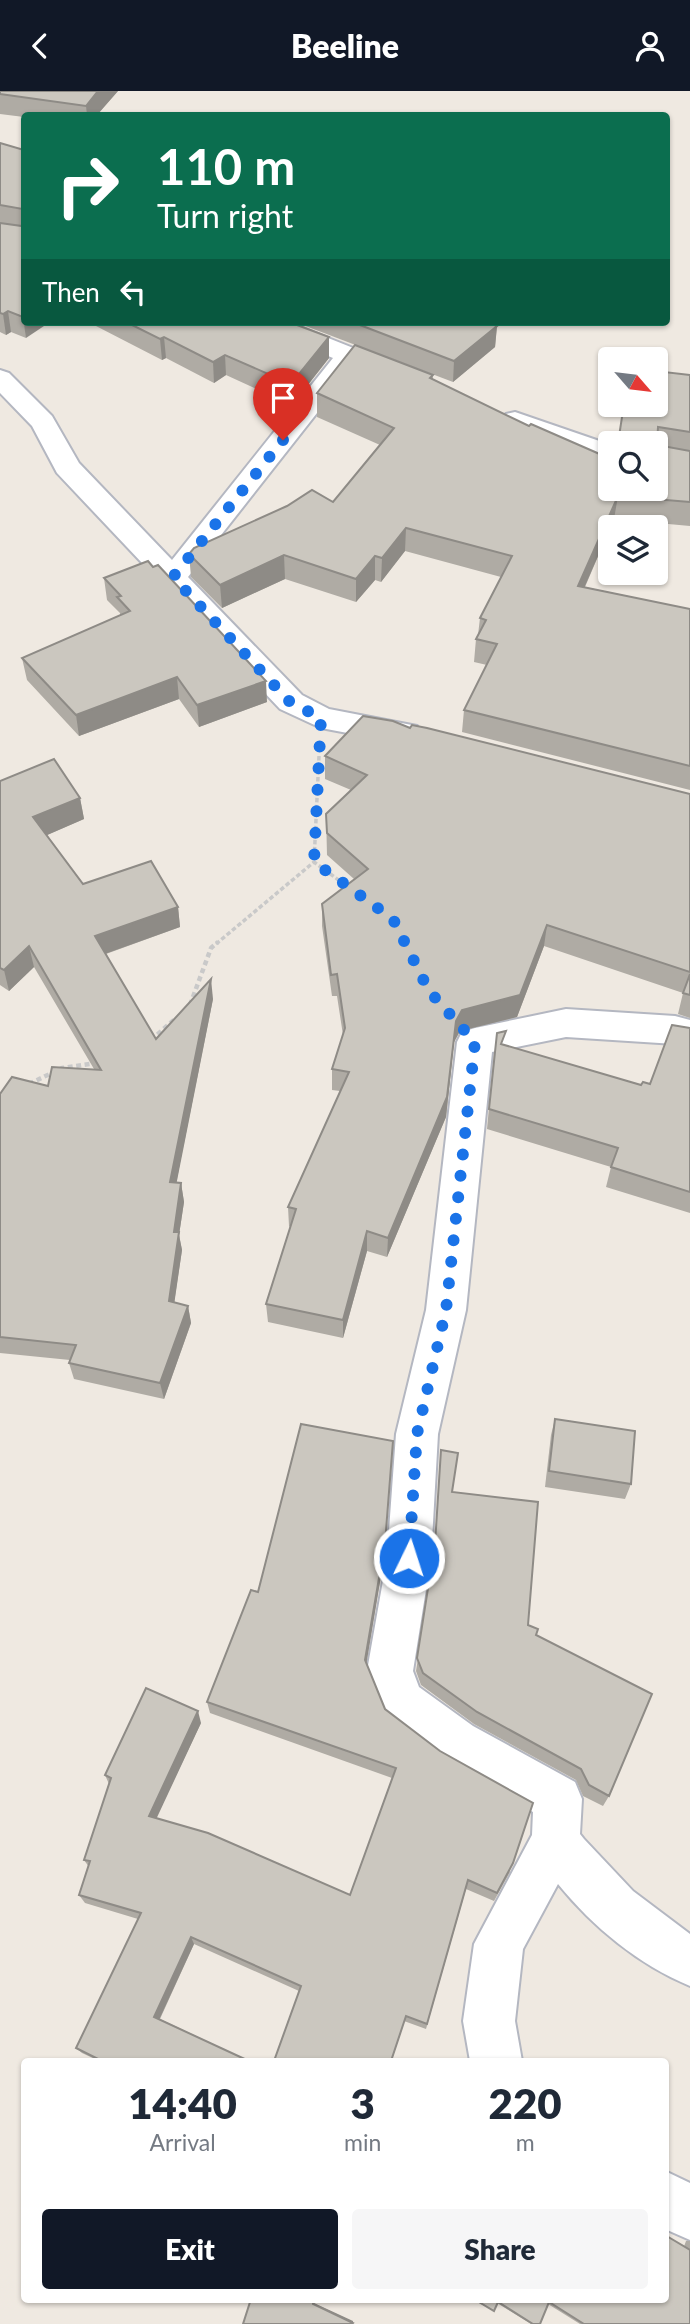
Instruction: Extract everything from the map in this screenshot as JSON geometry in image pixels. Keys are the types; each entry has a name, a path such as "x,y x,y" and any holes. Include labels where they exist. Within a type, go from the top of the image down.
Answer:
{"street":[{"path":"276,326 426,386"},
{"path":"173,577 349,354"},
{"path":"0,378 43,422 67,467 290,702 321,718 440,740"},
{"path":"490,411 598,451"},
{"path":"495,2058 489,2021 499,1944 556,1839 558,1799 456,1743 402,1703 390,1671 409,1558 417,1434 446,1310 475,1042 566,1023 675,1030 690,1034"},
{"path":"556,1839 568,1861 631,1921 690,1961"},
{"path":"669,2200 690,2213"}],"path":[{"path":"189,1007 212,948 314,862 321,718"},
{"path":"314,862 359,894"},
{"path":"150,1040 179,1015"},
{"path":"20,1088 62,1068 103,1062"}],"building":[{"path":"0,91 98,91 86,106 0,94"},
{"path":"0,143 21,149 21,209 0,205"},
{"path":"0,223 21,226 21,316 8,311 0,313"},
{"path":"134,326 300,326 329,337 291,384 225,355 213,362 164,337 160,339"},
{"path":"362,326 497,326 454,361"},
{"path":"355,345 433,375 430,378 529,426 531,424 598,453 598,501 616,501 610,515 598,515 598,541 578,586 690,609 690,766 464,710 497,644 476,639 486,620 480,618 512,556 406,528 382,558 375,556 356,579 284,555 220,585 189,554 194,548 287,506 312,490 333,502 394,428 317,393"},
{"path":"668,372 690,375 690,432 658,427 658,431 620,431 622,417 668,417"},
{"path":"668,447 690,451 690,502 668,500"},
{"path":"148,561 153,567 158,565 266,681 197,705 177,677 76,715 22,658 130,611 117,597 121,596 104,578"},
{"path":"363,716 393,721 410,728 412,725 427,728 690,794 690,972 547,925 520,995 462,1010 456,1021 447,1097 388,1238 367,1231 343,1320 266,1304 296,1209 288,1207 349,1072 332,1069 345,1028 337,974 331,975 322,904 368,869 327,833 326,814 367,775 325,756"},
{"path":"54,759 80,798 33,817 83,884 151,861 178,907 95,936 156,1039 211,979 170,1182 181,1183 174,1232 179,1232 169,1301 188,1306 160,1383 69,1363 76,1345 0,1337 0,1094 12,1077 48,1086 52,1067 101,1070 29,946 4,970 0,968 0,781"},
{"path":"690,974 690,995 683,993"},
{"path":"672,1025 690,1028 690,1192 611,1167 618,1148 489,1109 497,1033 506,1031 501,1044 641,1085 643,1082 650,1084"},
{"path":"555,1419 635,1431 631,1484 549,1471"},
{"path":"301,1424 393,1441 385,1543 365,1660 385,1709 440,1751 533,1803 513,1863 497,1893 468,1880 427,2024 406,2016 392,2058 275,2058 301,1986 191,1937 154,2017 243,2058 96,2058 76,2048 141,1913 79,1895 90,1861 84,1860 111,1778 105,1775 146,1688 198,1711 149,1816 208,1833 350,1895 396,1768 207,1702 251,1590 258,1592"},
{"path":"441,1450 458,1453 452,1492 538,1502 528,1625 538,1629 536,1635 652,1694 609,1796 589,1785 581,1769 477,1712 423,1673 417,1658 435,1544"},
{"path":"669,2237 690,2250 690,2324 584,2324 551,2303 669,2303"},
{"path":"250,2303 313,2303 353,2323 352,2324 243,2324"},
{"path":"481,2303 498,2303 494,2311"},
{"path":"500,2303 549,2303 540,2324 533,2324"}],"route":[{"path":"283,440 173,577 290,702 321,718 314,862 393,919 429,991 475,1042 446,1310 417,1434 409,1558"}]}
